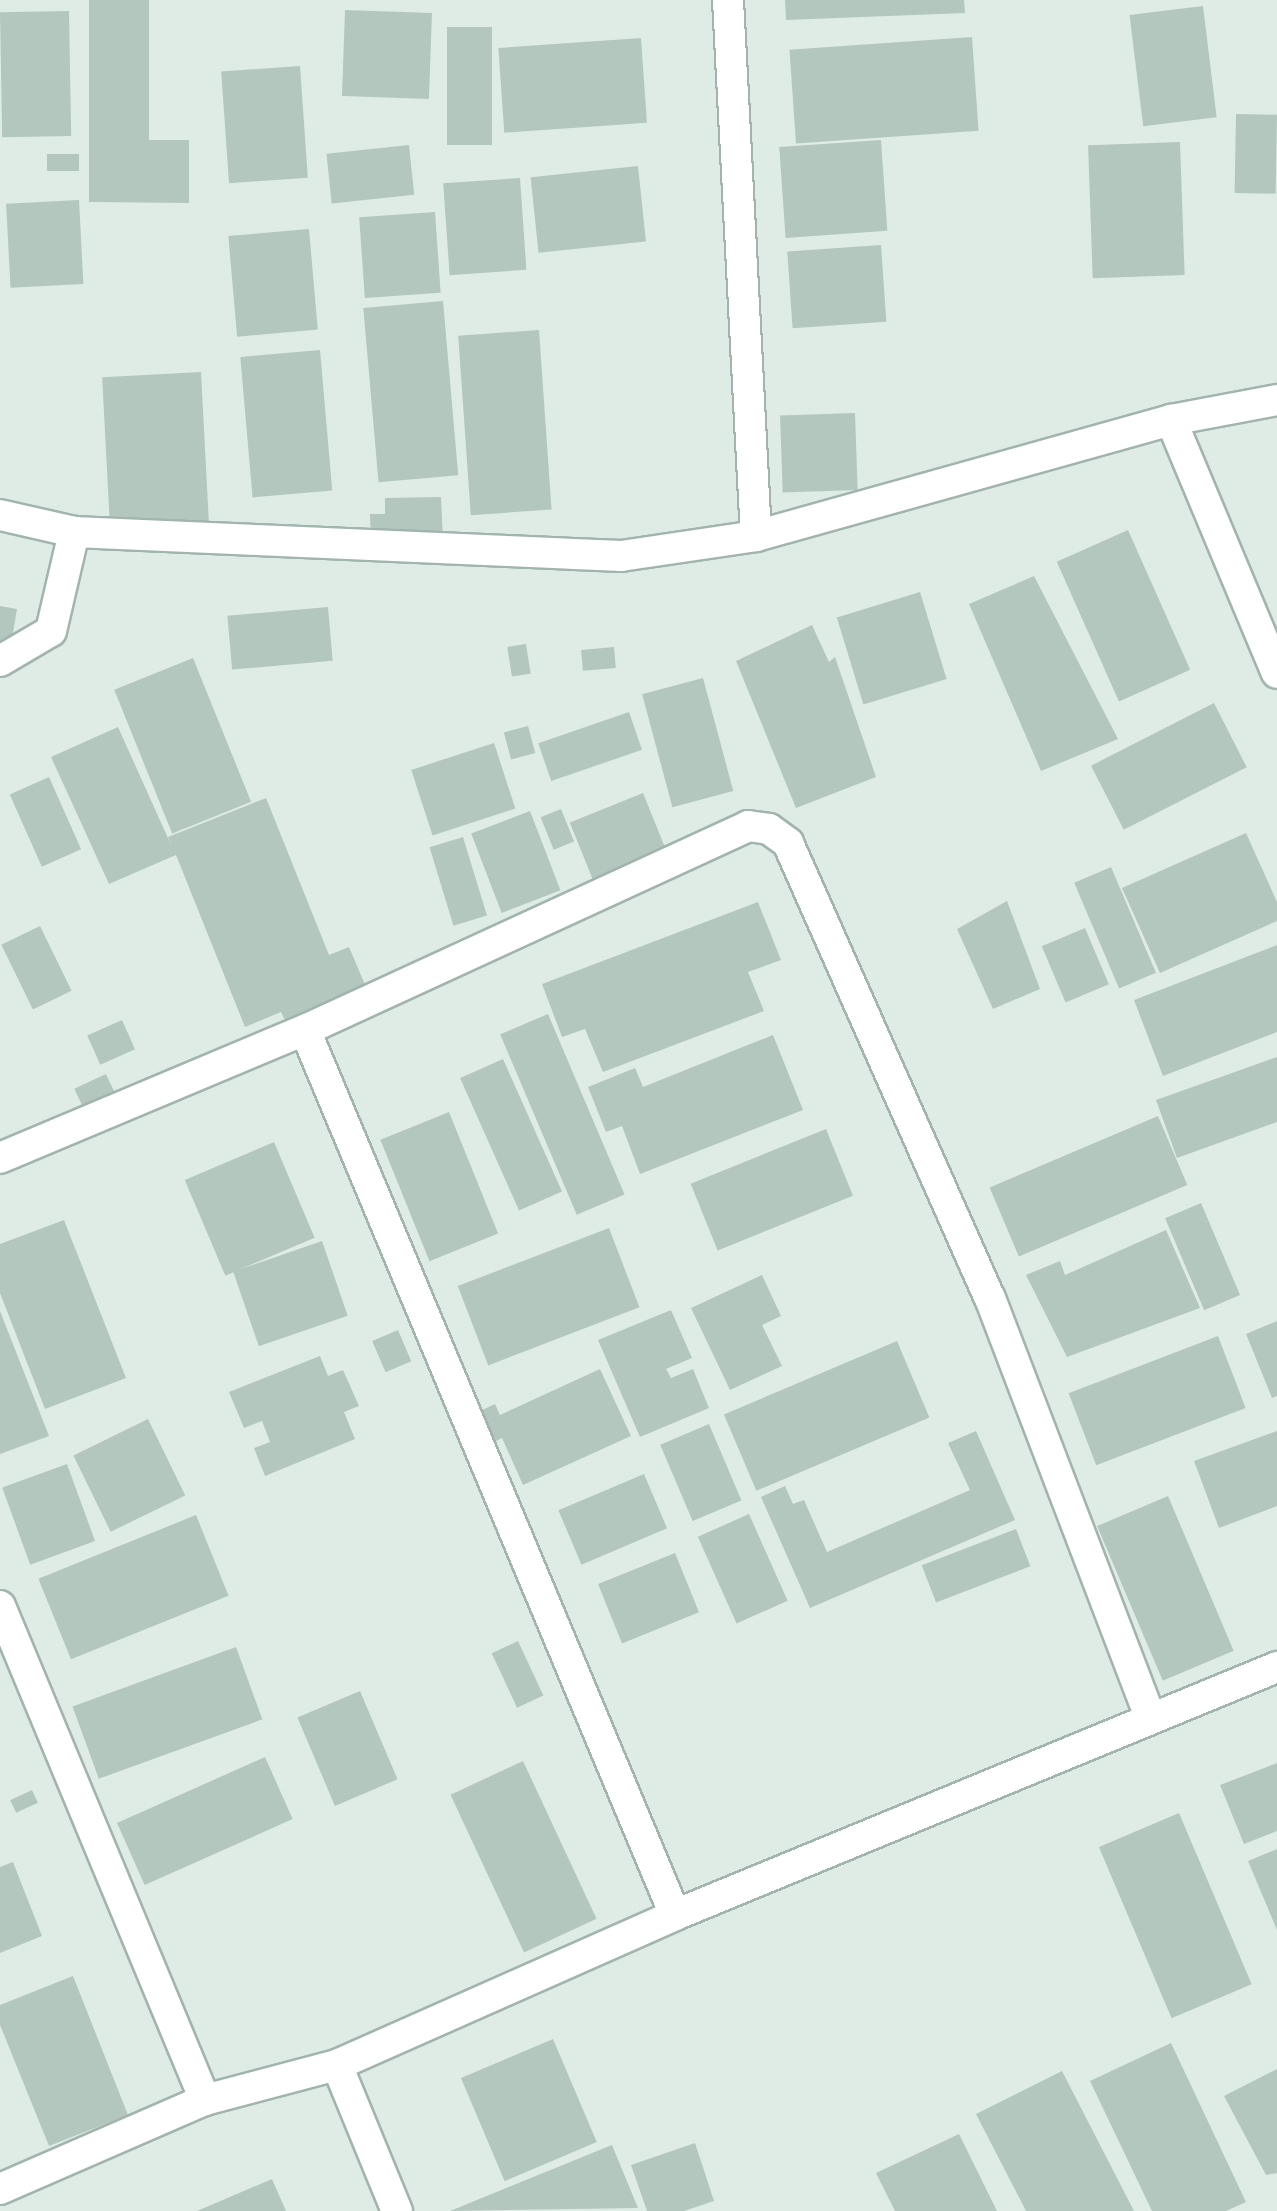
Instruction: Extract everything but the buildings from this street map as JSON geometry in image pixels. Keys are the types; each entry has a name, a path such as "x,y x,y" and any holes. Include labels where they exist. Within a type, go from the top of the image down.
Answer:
{"street":[{"path":"728,0 756,536"},
{"path":"0,515 74,532 621,556 756,536 1171,420 1277,400"},
{"path":"1171,420 1277,674"},
{"path":"0,661 51,631 74,532"},
{"path":"0,1158 305,1030 748,826 768,829 788,843 990,1298 1150,1718"},
{"path":"305,1030 676,1915"},
{"path":"0,1606 204,2100"},
{"path":"0,2188 204,2100 337,2065 676,1915 1277,1667"},
{"path":"337,2065 396,2211"}]}
